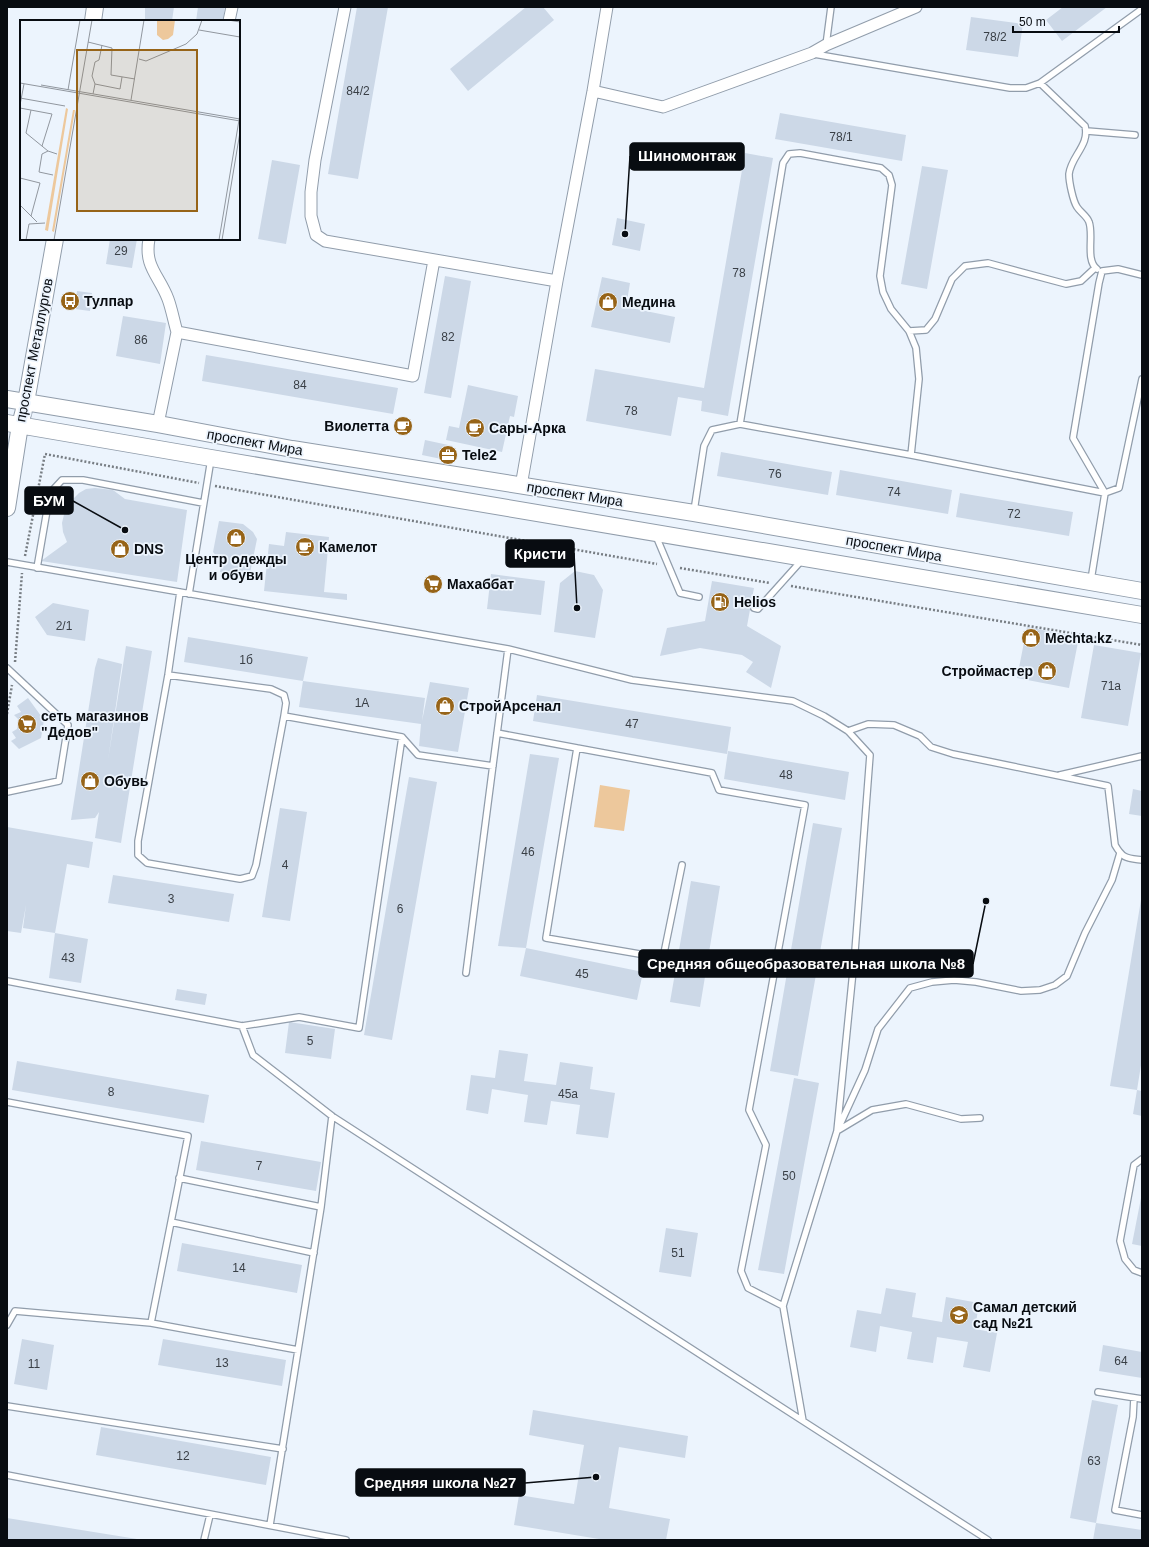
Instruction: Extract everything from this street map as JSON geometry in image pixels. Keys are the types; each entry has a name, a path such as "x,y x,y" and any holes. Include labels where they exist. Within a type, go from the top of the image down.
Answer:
{"main road":[{"path":"93,20 95,7"},
{"name":"проспект Металлургов","path":"7,508 14,424 26,402 55,240"},
{"name":"проспект Мира","path":"7,398 292,449 694,513 1142,591"},
{"name":"проспект Мира","path":"14,424 1142,615"},
{"path":"211,458 217,451 230,448 292,449"}],"street":[{"path":"229,20 232,7"},
{"path":"345,7 315,160 311,192 311,216 316,235 325,241 557,281"},
{"path":"521,486 557,281 594,91 607,7"},
{"path":"594,91 663,107 812,53 826,45 916,7"},
{"path":"149,240 149,261 168,299 177,332 158,424"},
{"path":"177,332 414,376 434,260"}],"lane":[{"path":"826,45 831,7"},
{"path":"812,53 1010,88 1026,88 1040,83 1142,9"},
{"path":"1040,83 1085,126 1086,131 1084,144 1072,164 1069,174 1077,207 1089,221 1091,260 1095,268 1102,271 1118,269 1142,275"},
{"path":"1086,131 1135,135"},
{"path":"740,424 783,163 789,154 800,153 880,168 889,175 892,185 880,276 882,292 891,309 908,331 916,348 919,379 911,455"},
{"path":"908,331 926,330 935,319 952,280 965,266 988,263 1066,284 1081,281 1095,268"},
{"path":"1090,582 1105,494 1073,438 1102,271"},
{"path":"694,513 704,446 712,430 740,424 911,455 1105,494 1119,488 1142,379"},
{"path":"189,594 211,458"},
{"path":"37,568 50,493 62,480 83,480 203,503"},
{"path":"654,532 680,593 699,597"},
{"path":"754,608 758,609 804,557"},
{"path":"7,562 508,649 632,680 793,701 824,716 848,731 870,755 855,951 837,1131"},
{"path":"168,675 271,689 284,694 286,703 284,716 256,865 252,876 240,879 147,863 138,855 138,841 168,675 180,592"},
{"path":"466,973 508,649"},
{"path":"7,668 68,725 59,781 7,792"},
{"path":"284,716 402,737 418,755 493,766"},
{"path":"848,731 868,724 894,725 920,736 931,747 953,754 1108,786 1115,845 1125,858 1142,860"},
{"path":"497,733 712,773 719,790 805,805 749,1110 766,1145 741,1271 748,1288 783,1306"},
{"path":"7,981 242,1026 299,1017 359,1028 402,737"},
{"path":"577,748 546,938 663,958 682,865"},
{"path":"1058,776 1142,756"},
{"path":"803,1421 783,1306 837,1131 865,1070 878,1029 910,988 932,982 954,980 976,982 1021,991 1040,990 1055,985 1067,976 1085,933 1112,880 1120,853"},
{"path":"242,1026 253,1055 332,1116 988,1540"},
{"path":"7,1102 188,1136 151,1323"},
{"path":"837,1131 872,1110 906,1104 961,1119 980,1118"},
{"path":"270,1525 321,1207 332,1116"},
{"path":"1142,1159 1134,1165 1120,1241 1124,1259 1134,1270 1142,1273"},
{"path":"179,1178 321,1207"},
{"path":"171,1222 314,1253"},
{"path":"7,1325 15,1311 151,1323 298,1350"},
{"path":"1098,1392 1142,1399"},
{"path":"1134,1398 1132,1417 1115,1510 1142,1515"},
{"path":"7,1406 283,1449"},
{"path":"7,1476 346,1540"},
{"path":"204,1540 210,1515"}],"path":[{"path":"7,714 14,675 23,565 45,454 668,566 1142,645"}],"shaded area":[{"path":"600,785 630,790 624,831 594,827"}],"building":[{"path":"145,7 174,7 172,20 145,20"},
{"path":"198,7 225,7 223,20 196,20"},
{"path":"357,7 388,7 358,179 328,174"},
{"path":"526,7 543,7 554,20 468,91 450,69"},
{"path":"1063,7 1107,7 1062,41 1046,20"},
{"path":"971,17 1023,24 1018,57 966,50"},
{"path":"780,113 906,135 902,161 775,139"},
{"path":"745,153 773,158 728,416 701,411 702,401 678,397 671,436 586,421 595,369 704,388"},
{"path":"272,160 300,165 286,244 258,239"},
{"path":"922,166 948,170 927,289 901,284"},
{"path":"617,218 645,224 640,251 612,245"},
{"path":"110,240 137,240 132,268 106,264"},
{"path":"445,276 471,281 451,398 424,393"},
{"path":"602,277 630,283 626,307 675,317 670,343 591,327"},
{"path":"77,291 92,293 90,311 75,309"},
{"path":"123,316 166,323 160,364 116,356"},
{"path":"206,355 398,388 393,414 202,381"},
{"path":"468,385 518,396 514,417 510,416 502,452 446,440 449,426 459,428"},
{"path":"425,440 453,446 451,461 422,455"},
{"path":"721,452 832,472 828,495 717,476"},
{"path":"840,470 952,490 948,514 836,495"},
{"path":"95,488 113,490 125,499 187,510 177,582 41,561 67,542 63,532 62,523 66,506 79,493 86,489"},
{"path":"960,493 1073,512 1069,536 956,517"},
{"path":"219,521 243,524 253,532 257,539 249,578 220,572 222,563 213,552"},
{"path":"286,532 329,537 324,592 347,594 347,600 264,591 269,544 284,546"},
{"path":"575,571 594,575 603,590 595,638 554,632 560,583"},
{"path":"491,574 545,581 541,615 487,609"},
{"path":"712,581 754,588 747,626 781,646 771,688 746,672 753,662 742,655 700,648 660,656 667,628 705,621"},
{"path":"53,603 89,610 85,641 47,635 35,617"},
{"path":"1027,627 1079,637 1069,688 1017,678"},
{"path":"188,637 308,657 303,681 184,662"},
{"path":"1094,645 1141,653 1128,726 1081,718"},
{"path":"126,646 152,651 121,843 95,838 99,812 95,818 71,820 95,668 98,658 122,664 108,760"},
{"path":"303,681 425,698 422,721 430,682 469,688 458,752 419,746 421,724 299,707"},
{"path":"537,695 731,727 727,754 533,721"},
{"path":"28,698 44,720 41,738 19,749 11,741 16,738 12,732 17,729 18,719 14,715 21,712 17,706"},
{"path":"728,751 849,772 845,800 724,779"},
{"path":"530,754 559,758 526,948 498,946"},
{"path":"409,777 437,782 392,1040 364,1035"},
{"path":"1133,789 1142,791 1142,816 1129,814"},
{"path":"280,808 307,812 290,921 262,917"},
{"path":"813,823 842,828 798,1076 770,1071"},
{"path":"7,827 93,842 89,868 67,864 55,933 23,928 26,905 21,933 7,931"},
{"path":"113,875 234,894 229,922 108,903"},
{"path":"691,881 720,886 700,1007 670,1002"},
{"path":"1141,900 1142,1059 1137,1090 1110,1086"},
{"path":"55,933 88,939 81,983 49,978"},
{"path":"526,948 643,972 637,1000 520,976"},
{"path":"177,989 207,994 205,1005 175,1000"},
{"path":"289,1022 335,1029 331,1059 285,1053"},
{"path":"499,1050 528,1054 524,1081 556,1085 560,1062 593,1067 590,1089 615,1093 608,1138 576,1134 580,1105 551,1101 547,1125 524,1122 528,1095 492,1089 488,1114 466,1110 471,1075 495,1078"},
{"path":"17,1061 209,1095 204,1123 12,1090"},
{"path":"794,1078 819,1083 784,1274 758,1270"},
{"path":"1137,1090 1142,1091 1142,1116 1133,1114"},
{"path":"201,1141 321,1162 316,1191 196,1170"},
{"path":"1142,1198 1142,1246 1132,1244"},
{"path":"666,1228 698,1233 691,1277 659,1272"},
{"path":"182,1243 302,1265 297,1293 177,1271"},
{"path":"886,1288 916,1293 912,1317 942,1322 946,1297 979,1303 975,1329 997,1333 990,1372 963,1367 968,1342 937,1337 933,1363 907,1359 912,1332 880,1326 876,1352 850,1347 857,1310 881,1314"},
{"path":"22,1339 54,1345 47,1390 14,1384"},
{"path":"163,1339 286,1360 282,1386 158,1365"},
{"path":"1103,1345 1142,1352 1142,1378 1099,1371"},
{"path":"1092,1400 1118,1405 1096,1523 1070,1518"},
{"path":"533,1410 688,1436 685,1458 619,1447 609,1508 670,1519 666,1540 605,1540 514,1525 519,1495 574,1504 584,1445 529,1435"},
{"path":"101,1427 271,1457 266,1485 96,1455"},
{"path":"7,1518 137,1539 137,1540 7,1540"},
{"path":"1096,1523 1142,1530 1142,1540 1093,1540"}],"place":[{"name":"Шиномонтаж","path":"625,234"},
{"name":"Тулпар","path":"70,301"},
{"name":"Медина","path":"608,302"},
{"name":"Виолетта","path":"403,426"},
{"name":"Сары-Арка","path":"475,428"},
{"name":"Tele2","path":"448,455"},
{"name":"БУМ","path":"125,530"},
{"name":"Центр одежды и обуви","path":"236,538"},
{"name":"Камелот","path":"305,547"},
{"name":"DNS","path":"120,549"},
{"name":"Махаббат","path":"433,584"},
{"name":"Helios","path":"720,602"},
{"name":"Кристи","path":"577,608"},
{"name":"Mechta.kz","path":"1031,638"},
{"name":"Строймастер","path":"1047,671"},
{"name":"СтройАрсенал","path":"445,706"},
{"name":"сеть магазинов \"Дедов\"","path":"27,724"},
{"name":"Обувь","path":"90,781"},
{"name":"Средняя общеобразовательная школа №8","path":"986,901"},
{"name":"Самал детский сад №21","path":"959,1315"},
{"name":"Средняя школа №27","path":"596,1477"}]}
